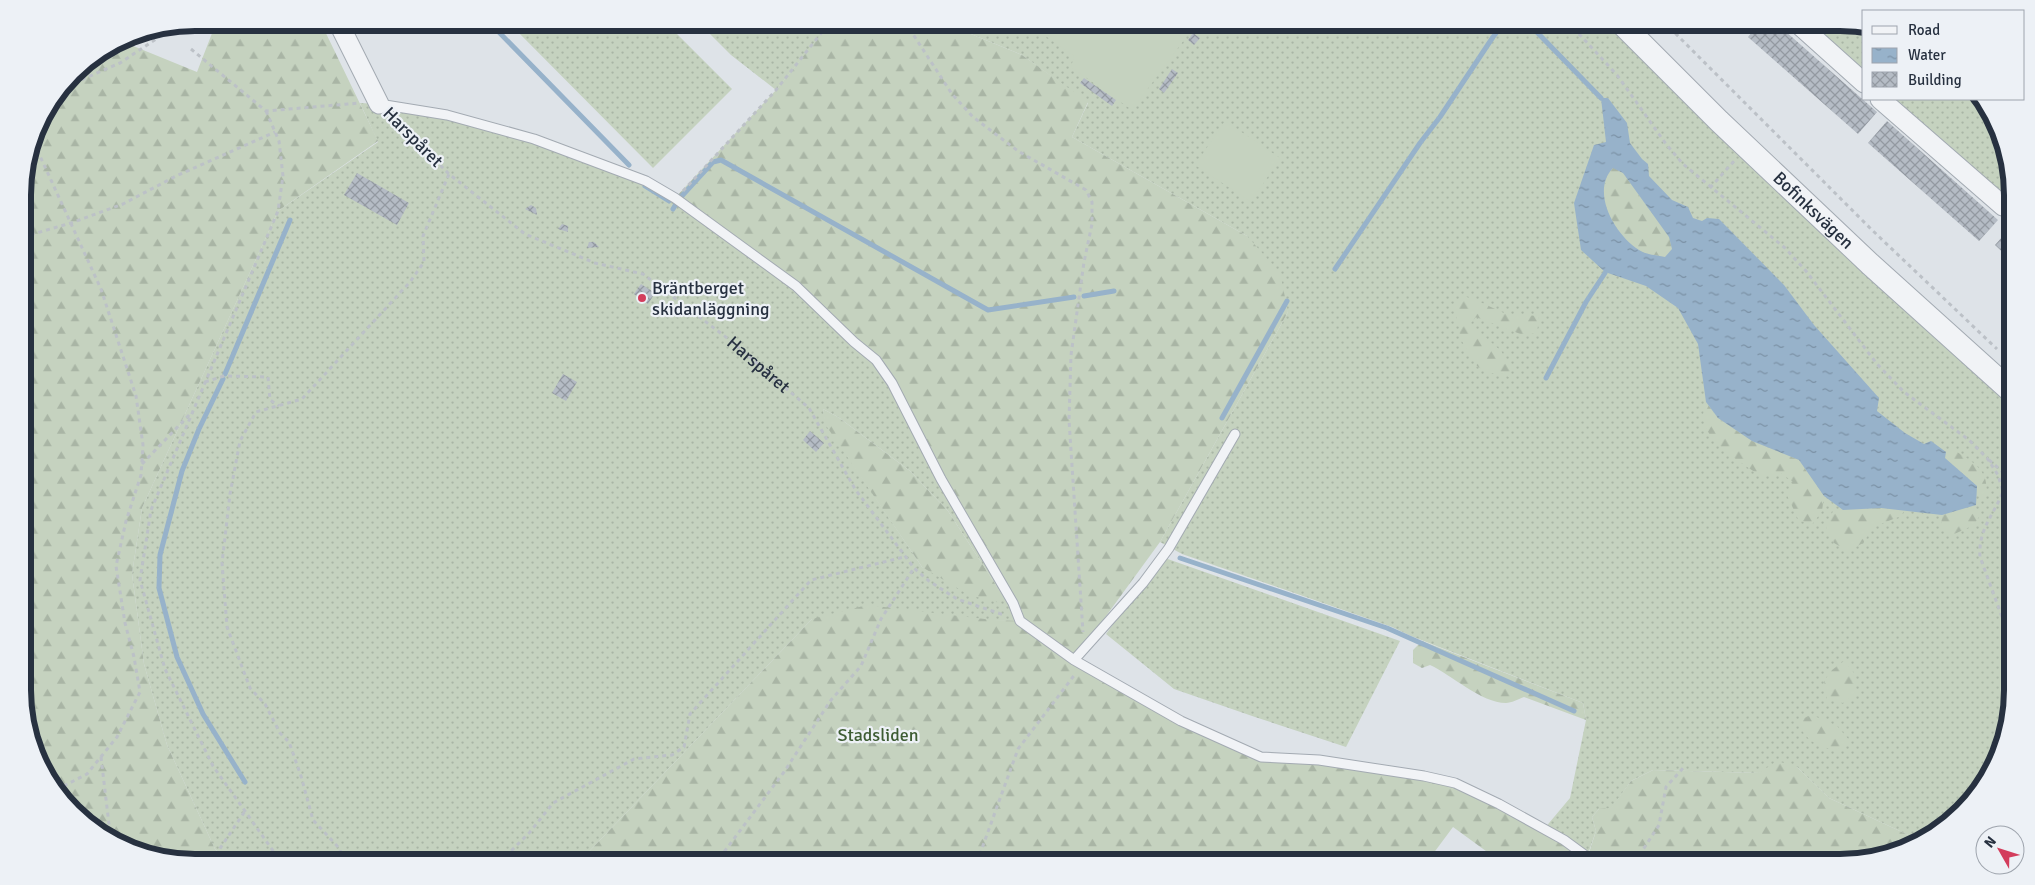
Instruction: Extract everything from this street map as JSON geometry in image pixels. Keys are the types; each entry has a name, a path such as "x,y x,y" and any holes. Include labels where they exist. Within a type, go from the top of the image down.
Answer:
{"street":[{"name":"Harspåret","path":"342,31 379,104"},
{"name":"Bofinksvägen","path":"1629,31 1719,122 1870,264 2004,385"},
{"path":"1806,31 1862,81"},
{"path":"1881,100 2004,206"}],"lane":[{"path":"379,104 447,115 534,139 646,181 675,198 796,286 854,342 876,360 892,383 940,479 1012,602 1020,620 1074,660 1181,720 1261,757 1319,760 1424,776 1455,783 1499,804 1564,840 1582,853"},
{"path":"1074,660 1143,583 1169,548 1235,434"}],"path":[{"path":"675,198 776,90 823,31"},
{"path":"911,31 952,94 973,117 1018,151 1086,190 1092,202 1092,224 1084,262 1071,355 1070,420 1084,639 1074,660"},
{"path":"1576,31 1617,75 1683,164 1785,248 1806,271 1877,364 1904,392 1969,440 2004,473"},
{"path":"1673,31 1872,230 2000,353"},
{"path":"77,82 120,63 159,37"},
{"path":"191,49 266,111 279,142 283,176 278,211 151,510 140,580 165,669 213,766 275,854"},
{"path":"266,111 360,103 379,104"},
{"name":"Harspåret","path":"379,104 449,174 525,234 595,263 643,274 732,341 809,408 855,489 914,568 929,581 957,598 1020,620"},
{"path":"32,234 71,223 123,204 176,176 275,132"},
{"path":"38,151 101,289 136,396 143,446 141,476 126,521 116,566 125,623 134,657 140,692 117,737 101,757 86,774 63,786"},
{"path":"341,854 340,849 313,820 289,742 280,733 265,704 250,688 228,627 222,563 230,494 240,441 256,412 302,399 410,282 424,262 423,236 449,174"},
{"path":"205,382 224,376 268,377 270,400 279,407"},
{"path":"142,464 193,410"},
{"path":"1987,458 1998,476 2003,492 1982,533 1979,543 1980,557 2004,622"},
{"path":"508,854 530,832 553,803 634,759 672,755 684,747 690,714 811,580 904,557"},
{"path":"722,854 784,772 831,700 861,666 881,619 914,568"},
{"path":"980,854 1018,749 1083,665"},
{"path":"101,757 110,830"},
{"path":"1641,853 1658,826 1666,787 1684,767"},
{"path":"216,854 245,811"}],"green space":[{"path":"213,31 325,31 378,141 278,211 142,508 132,574 144,664 167,745 215,849 220,854 164,851 143,845 113,832 79,806 53,771 44,752 37,732 31,689 32,185 37,153 48,123 65,96 79,79 113,53 131,45 197,72"},
{"path":"517,31 674,31 732,89 653,168"},
{"path":"707,31 824,31 776,90 731,55"},
{"name":"Stadsliden","path":"824,31 964,31 1022,55 1088,102 1072,137 1247,236 1280,273 1288,312 1160,542 1074,660 1181,721 1261,757 1319,760 1455,783 1583,853 1489,853 1453,827 1433,853 587,854 812,619 867,605 993,620 1019,621 876,360 796,286 675,198 776,90"},
{"path":"964,31 1628,31 2004,384 2004,689 2001,721 1995,742 1982,771 1963,798 1948,813 1912,837 1829,798 1797,767 1759,773 1653,770 1631,781 1611,809 1599,809 1592,817 1596,831 1588,853 1581,853 1544,829 1570,798 1586,720 1583,703 1392,627 1182,554 1160,542 1288,312 1247,236 1072,137 1088,103 1022,55"},
{"path":"1038,31 1178,31 1177,33 1184,40 1132,110 1071,67 1074,56"},
{"path":"1811,31 1862,33 1862,75"},
{"path":"1890,100 1973,100 1982,114 1998,153 2004,196"},
{"path":"360,103 379,104 534,139 646,181 796,286 876,360 1020,621 812,619 587,854 220,854 215,849 167,745 144,664 132,574 142,508 278,211 378,142","holes":["823,409 838,417 910,471 948,511 1003,596 922,567 826,424"]},
{"path":"1225,121 1280,158 1251,202 1195,165"},
{"path":"1613,167 1623,173 1669,237 1672,249 1665,257 1642,252 1630,243 1614,224 1608,212 1604,188 1607,177"},
{"path":"1464,296 1506,314 1539,316 1537,333 1523,335 1476,317 1470,324 1501,351 1512,369 1509,377 1504,374 1489,373 1477,366 1460,338 1454,308"},
{"path":"1706,402 1718,418 1752,441 1799,460 1824,496 1822,511 1811,526 1798,519 1787,495 1793,482 1781,473 1761,476 1726,451 1710,435 1703,417"},
{"path":"823,409 838,417 910,471 948,511 1003,596 1000,603 969,595 922,567 825,424"},
{"path":"1952,449 1978,467 1985,479 1985,495 1976,495 1977,486 1945,458 1946,452"},
{"path":"1973,506 1980,515 1974,525 1950,536 1941,526 1942,515"},
{"path":"1881,508 1904,511 1901,516 1873,527 1863,543 1848,551 1834,543 1826,527 1833,511"},
{"path":"1162,557 1400,641 1346,747 1174,689 1106,634"},
{"path":"1422,641 1583,703 1586,720 1524,697 1508,703 1496,702 1477,694 1430,665 1422,668 1413,663 1413,650"},
{"path":"1844,661 1854,673 1856,693 1843,703 1827,699 1824,681 1832,670"},
{"path":"1812,715 1837,726 1850,741 1837,750 1812,742 1796,721"},
{"path":"1777,761 1797,767 1829,798 1912,837 1871,851 1850,853 1589,853 1596,831 1592,817 1599,809 1611,808 1631,781 1653,770 1759,773"}],"water":[{"path":"1601,98 1608,98 1627,123 1630,143 1648,164 1649,176 1672,200 1688,207 1693,218 1702,221 1707,218 1719,219 1784,285 1814,325 1879,398 1877,411 1905,433 1924,444 1931,441 1946,452 1945,458 1977,486 1976,505 1942,515 1881,508 1843,510 1824,496 1799,460 1752,441 1718,418 1706,402 1698,344 1678,308 1646,286 1605,272 1581,250 1574,203 1594,145 1606,142","holes":["1613,168 1623,173 1669,237 1672,249 1665,257 1639,250 1630,243 1614,224 1608,212 1604,189 1607,178"]}],"building":[{"path":"1753,31 1785,31 1877,112 1858,134 1748,37"},
{"path":"1193,33 1200,38 1194,45 1188,40"},
{"path":"1172,69 1178,73 1164,93 1159,89"},
{"path":"1084,78 1116,100 1112,106 1080,83"},
{"path":"1887,121 1998,220 1979,241 1868,143"},
{"path":"357,173 409,203 397,225 344,195"},
{"path":"531,205 536,208 537,215 525,209"},
{"path":"562,224 568,226 568,232 558,229"},
{"path":"2004,235 2004,253 1995,245"},
{"path":"589,242 594,242 599,247 587,248"},
{"path":"641,284 655,293 648,304 634,294"},
{"path":"563,374 577,382 566,401 552,393"},
{"path":"810,431 824,443 816,452 803,440"}],"waterway":[{"path":"498,31 629,165"},
{"path":"1335,269 1498,31"},
{"path":"1536,31 1601,98"},
{"path":"680,198 713,162 721,160 988,310 1074,297"},
{"path":"645,186 669,201"},
{"path":"673,209 676,204"},
{"path":"225,374 290,220"},
{"path":"1546,378 1586,302 1605,273"},
{"path":"1084,296 1114,291"},
{"path":"1222,418 1287,301"},
{"path":"223,379 199,429 182,471 160,555 159,588 177,657 203,714 245,782"},
{"path":"1180,558 1387,628 1574,711"}],"place":[{"name":"Bräntberget skidanläggning","path":"642,298"}]}
